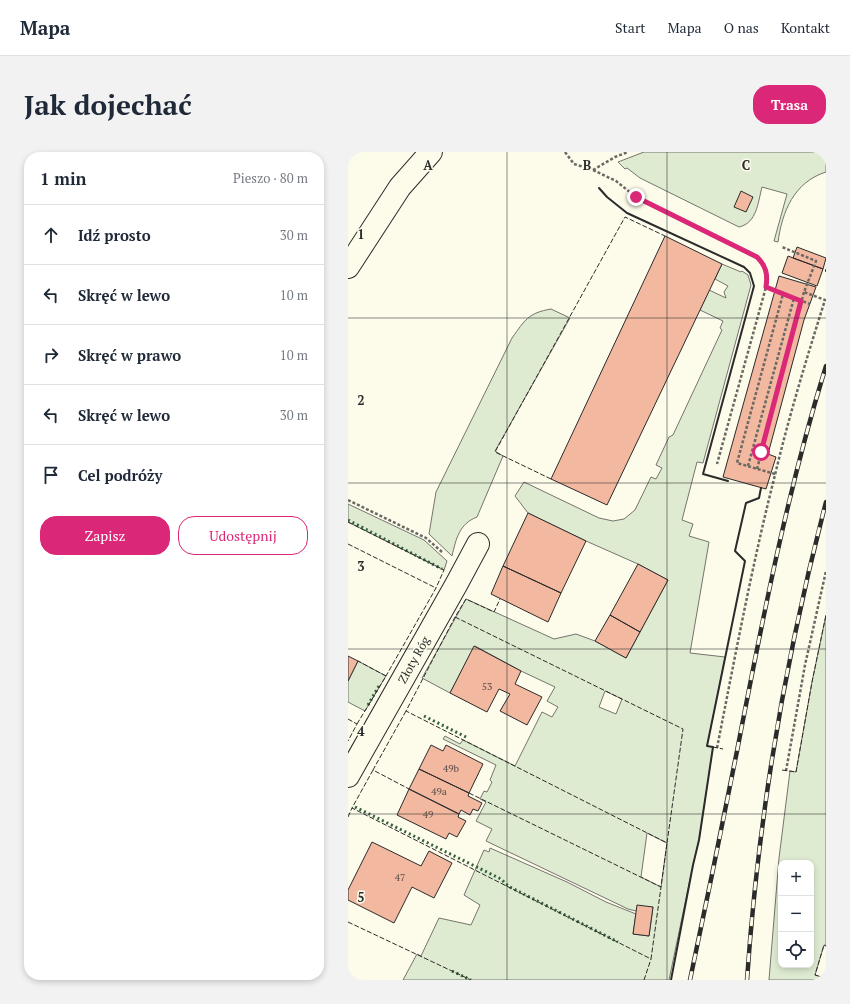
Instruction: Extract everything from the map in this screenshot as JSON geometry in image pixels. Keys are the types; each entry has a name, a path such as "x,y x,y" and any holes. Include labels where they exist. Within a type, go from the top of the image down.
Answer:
{"street":[{"path":"400,187 408,152"},
{"path":"348,267 400,187 431,152"},
{"name":"Złoty Róg","path":"348,776 453,592 478,544"}],"path":[{"path":"565,152 574,164 616,180 636,197 757,257 763,263 768,279 717,464"},
{"path":"593,170 615,157 628,152"},
{"path":"757,469 801,301 816,260 782,247"},
{"path":"717,748 754,566 775,474 810,347 825,300 804,292 808,283"},
{"path":"766,287 810,304"},
{"path":"775,474 737,464 783,294"},
{"path":"748,466 794,298"},
{"path":"348,500 426,538 444,554"},
{"path":"786,771 805,665 826,571"}],"green space":[{"path":"644,152 826,152 826,172 806,183 798,191 787,209 778,242 774,241 787,194 762,187 758,205 753,217 745,225 739,227 640,178 627,168 625,169 618,162"},
{"path":"722,264 741,272 742,271 748,275 751,285 703,463 697,462 682,520 693,524 689,536 709,542 690,653 725,657 707,746 713,747 699,840 669,980 403,980 417,954 421,956 439,918 471,925 480,905 464,895 484,850 489,852 490,848 567,882 606,902 636,914 633,934 649,936 653,907 636,911 628,909 486,841 492,829 476,821 486,802 480,799 484,791 487,792 492,782 490,780 496,765 443,739 445,736 460,744 463,740 515,766 542,712 552,717 558,707 547,701 555,687 521,671 475,646 450,693 422,678 466,599 554,639 576,634 595,641 626,658 668,580 638,564 528,513 515,496 524,482 599,518 613,521 624,519 635,510 651,477 656,479 662,468 656,465 669,437 673,435 722,330 720,328 723,321 700,310 709,290 726,298 724,292 728,286 715,279","holes":["605,691 622,699 616,714 599,707","647,833 667,843 661,887 641,877"]},
{"path":"551,309 570,318 495,451 503,456 477,517 462,528 457,538 452,556 429,534 436,492 512,338 520,326 532,315"},
{"path":"348,504 424,540 447,561 444,570 348,522"},
{"path":"826,615 826,946 824,945 815,975 822,977 821,980 769,980 778,870 778,968 814,968 814,860 779,860 790,771 796,772"},
{"path":"358,661 386,676 365,711 348,702 348,681"}],"building":[{"path":"741,191 753,197 746,212 734,207"},
{"path":"665,236 722,264 607,505 551,479"},
{"path":"797,247 826,258 823,269 793,258"},
{"path":"788,256 823,269 817,286 782,273"},
{"path":"779,276 816,287 804,320 768,454 776,457 766,489 723,477"},
{"path":"528,513 586,541 561,593 503,566"},
{"path":"638,564 668,580 640,632 610,615"},
{"path":"503,566 561,593 548,622 491,594"},
{"path":"610,615 640,632 626,658 595,641"},
{"path":"474,646 521,671 515,684 542,697 527,725 500,711 510,694 499,689 487,712 450,693"},
{"path":"348,656 358,661 348,681"},
{"path":"431,745 443,751 446,745 483,764 469,793 419,769"},
{"path":"419,769 469,793 468,796 482,803 478,811 473,809 470,815 461,810 459,814 409,789"},
{"path":"409,789 459,814 458,817 466,821 457,837 449,833 446,839 397,815"},
{"path":"372,842 421,866 429,851 452,863 434,898 412,887 394,923 348,900 348,890"},
{"path":"637,905 653,907 649,936 633,934"}],"railway":[{"path":"690,980 776,557 799,461 826,366"},
{"path":"747,980 758,859 775,739 798,620 826,502"}],"hedge":[{"path":"348,520 442,569"},
{"path":"368,705 380,684"},
{"path":"424,716 468,738"},
{"path":"355,807 501,879 508,886 618,942"},
{"path":"452,971 471,980"}],"fence":[{"path":"551,479 495,452 625,217 665,236"},
{"path":"348,522 444,570 436,588 386,676"},
{"path":"348,544 436,588"},
{"path":"455,617 683,729 667,843 406,711 455,617 466,599 494,612 500,599"},
{"path":"782,770 796,772 826,615"},
{"path":"357,724 386,676 358,661"},
{"path":"406,711 373,770 409,789"},
{"path":"348,719 357,724 348,741"},
{"path":"713,747 723,749"},
{"path":"373,770 352,808 651,959 661,887"},
{"path":"469,793 661,887 667,843"},
{"path":"348,817 352,808"},
{"path":"348,922 471,980"},
{"path":"821,980 822,977 815,975 824,945 826,946"},
{"path":"644,980 651,959"}],"wall":[{"path":"599,188 607,197 627,213 744,267 750,273 754,286 703,474 728,481"},
{"path":"671,980 699,840 713,747 707,746 745,561 735,551 746,503 759,498 761,488"}],"route":[{"path":"636,197 757,257 763,263 766,271 768,279 766,287 801,301 761,452"}]}
